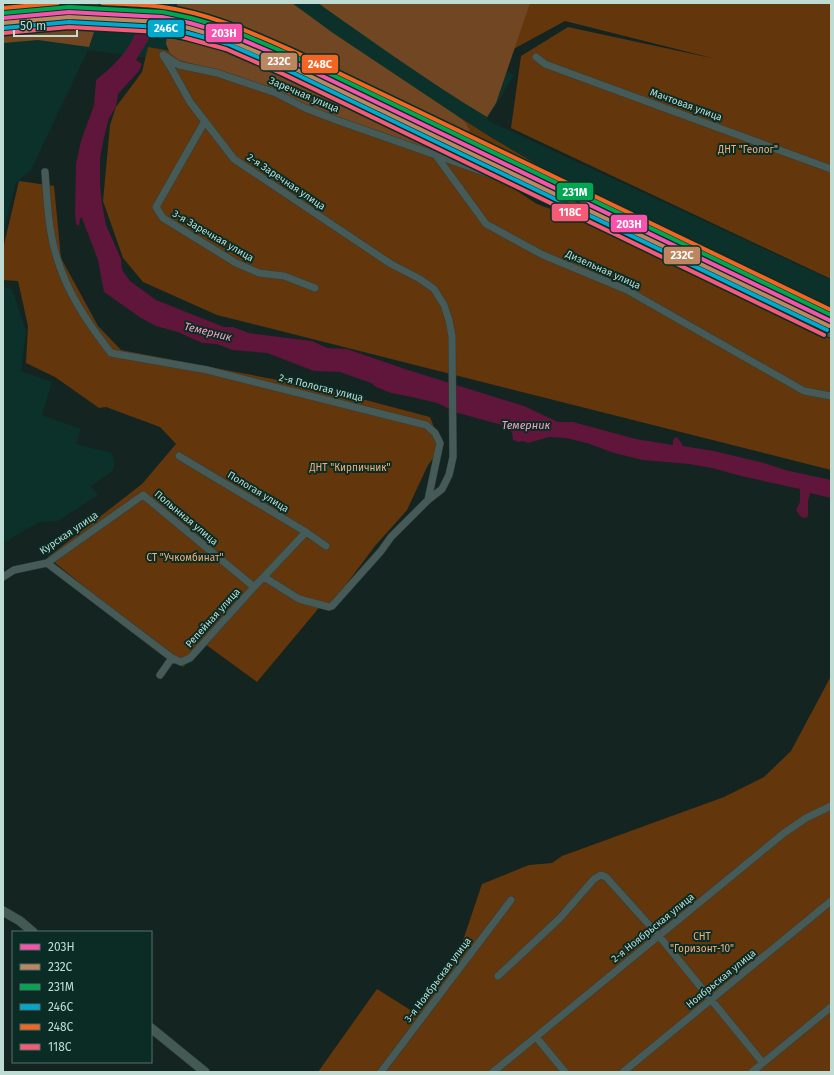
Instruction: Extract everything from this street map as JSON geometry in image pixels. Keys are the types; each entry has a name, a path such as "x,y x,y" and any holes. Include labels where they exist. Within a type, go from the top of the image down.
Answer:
{"street":[{"name":"2-я Заречная улица","path":"163,55 190,102 234,159 391,264 420,279 434,289 444,305 452,336 451,368 453,457 449,475 442,488 428,500"},
{"name":"Заречная улица","path":"163,55 179,65 217,73 276,93 305,108 336,120 513,182 831,334"},
{"name":"Мачтовая улица","path":"536,57 545,64 831,169"},
{"name":"3-я Заречная улица","path":"205,121 156,207 163,218 236,263 259,273 284,276 315,288"},
{"name":"Дизельная улица","path":"434,154 486,224 543,255 627,290 804,391 831,396"},
{"name":"2-я Пологая улица","path":"45,172 49,219 55,252 68,289 88,322 111,353 207,370 426,425 435,433 440,443 428,500"},
{"name":"Пологая улица","path":"179,456 306,532 326,546"},
{"name":"Курская улица","path":"3,577 14,570 47,563 143,495"},
{"name":"Полынная улица","path":"143,495 254,587"},
{"path":"264,578 299,599 330,607 391,538 428,500"},
{"name":"Репейная улица","path":"172,658 181,662 190,658 306,532"},
{"path":"47,563 172,658 160,675"},
{"name":"2-я Ноябрьская улица","path":"493,1072 784,833 806,818 831,806"},
{"path":"498,976 560,918 594,879 601,875 606,877 659,936 763,1063"},
{"name":"3-я Ноябрьская улица","path":"381,1072 511,900"},
{"name":"Ноябрьская улица","path":"623,1072 831,901"},
{"path":"3,911 20,921 32,931"},
{"path":"752,1072 831,1007"},
{"path":"152,1029 205,1072"},
{"path":"536,1037 564,1072"}],"shaded area":[{"path":"3,3 400,3 514,75 487,120 831,280 831,332 623,232 537,201 465,156 170,61 88,50 31,170 15,184 3,233"},
{"path":"108,3 141,3 140,12 109,10"},
{"path":"178,3 292,3 333,33 459,117 466,123 470,130 465,135 455,134 370,92 232,31 172,16"},
{"path":"318,3 530,3 496,103 487,117 380,47"},
{"path":"63,16 99,17 89,47 38,40 3,43 3,21"},
{"path":"172,23 230,39 269,56 669,245 673,249 672,254 669,255 514,181 336,119 222,71 179,60 170,53 166,44 167,36"},
{"path":"3,287 12,289 26,331 21,371 52,382 42,415 81,429 76,444 112,453 114,467 111,472 91,486 98,495 58,521 39,522 3,543"}],"green space":[{"path":"3,3 108,3 109,10 48,7 3,12"},
{"name":"ДНТ \"Геолог\"","path":"381,3 831,3 831,279 511,128 521,56 568,27 716,59 565,21 499,57"},
{"path":"148,47 228,61 467,158 537,204 622,235 797,324 831,339 831,470 217,315 143,282 123,258 103,201 110,125 116,107 142,72"},
{"path":"459,117 604,205 603,206 584,198 547,181 455,134 462,136 469,127"},
{"path":"19,181 54,186 61,258 98,326 121,350 320,388 430,417 442,447 428,465 407,510 375,546 330,606 323,603 257,682 205,644 183,667 48,557 142,484 176,444 160,427 106,407 99,408 55,377 26,363 28,326 18,281 3,280 3,249"},
{"name":"СНТ \"Горизонт-10\"","path":"831,676 831,1072 318,1072 377,989 415,1013 457,958 482,884 529,865 552,863 562,856 724,797 764,777 791,751"}],"water":[{"name":"Темерник","path":"142,3 156,3 155,6 152,6 149,20 152,34 136,60 142,64 139,71 118,94 116,107 109,118 100,158 100,184 106,225 121,259 122,270 130,281 156,300 224,327 233,327 249,333 312,341 327,348 347,349 405,369 524,406 558,422 573,422 636,439 673,445 673,440 676,437 683,446 714,451 764,463 785,470 831,480 831,498 810,493 808,501 808,516 806,518 801,517 796,510 800,502 800,489 712,468 689,464 643,460 614,453 587,443 566,438 549,437 528,443 523,441 519,442 513,440 512,432 502,425 458,413 437,403 391,393 376,387 371,383 340,372 314,371 267,353 232,350 217,344 202,343 178,332 156,326 141,318 104,292 98,260 82,218 80,218 79,226 76,224 76,164 81,141 94,105 96,80 116,63 127,49 138,25"}],"pier":[{"path":"138,12 153,13 151,20 137,19"}],"transit line":[{"name":"248С","path":"3,8 58,3"},
{"name":"248С","path":"102,3 148,5 180,10 230,24 262,37 831,310"},
{"name":"231М","path":"3,13 69,7 163,12 191,18 232,30 291,55 831,315"},
{"name":"203Н","path":"3,18 69,12 162,17 190,23 231,35 289,60 831,321"},
{"name":"232C","path":"3,23 69,17 161,22 189,28 229,40 287,65 829,326"},
{"name":"246С","path":"4,28 69,22 161,27 228,44 285,69 827,330"},
{"name":"118С","path":"4,33 69,27 160,32 226,49 283,74 824,335"}],"park label":[{"name":"ДНТ \"Кирпичник\"","path":"350,468"},
{"name":"СТ \"Учкомбинат\"","path":"185,558"}]}
